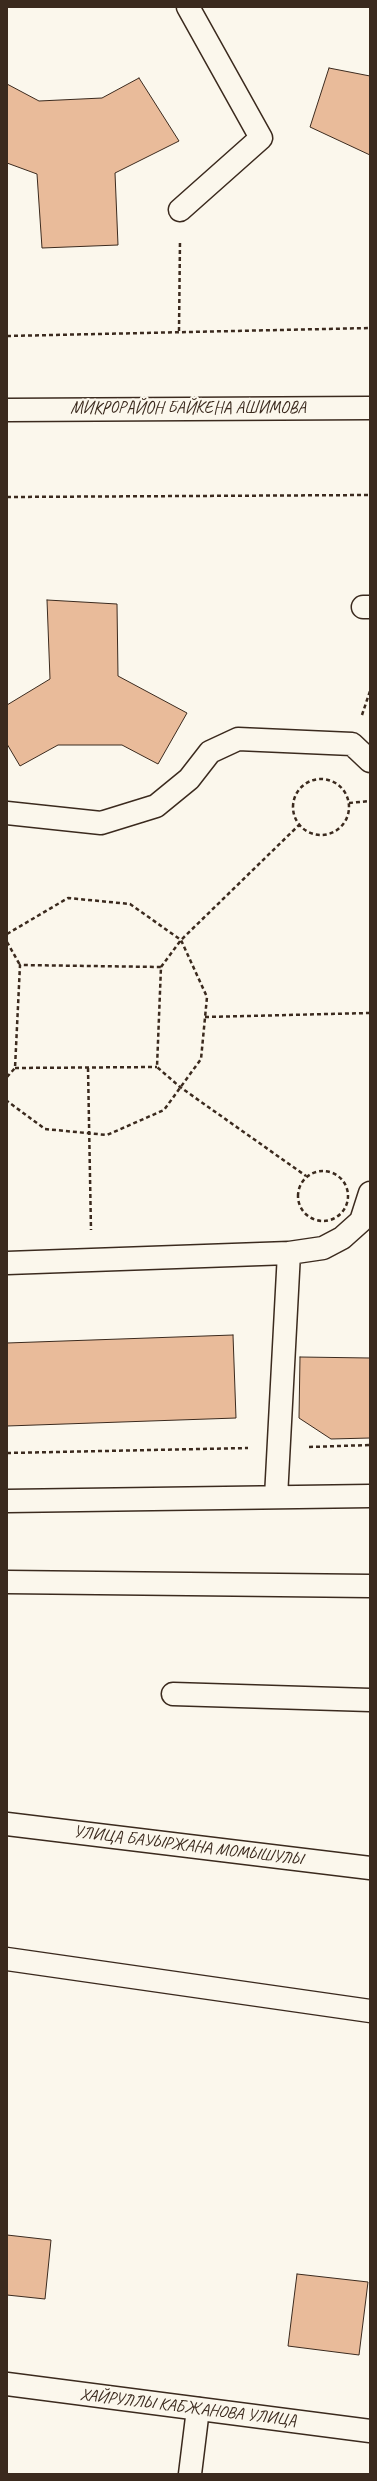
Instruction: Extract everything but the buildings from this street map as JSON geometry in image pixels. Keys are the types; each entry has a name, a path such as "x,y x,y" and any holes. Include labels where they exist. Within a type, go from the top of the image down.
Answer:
{"street":[{"path":"180,210 261,138 188,7"},
{"name":"МИКРОРАЙОН БАЙКЕНА АШИМОВА","path":"7,410 370,408"},
{"path":"7,813 101,822 156,806 189,779 210,752 238,739 352,744 370,762"},
{"path":"7,1263 289,1253 323,1248 342,1238 361,1221 370,1193"},
{"path":"276,1497 289,1253"},
{"path":"7,1501 370,1496"},
{"path":"7,1582 370,1586"},
{"path":"173,1694 370,1700"},
{"name":"УЛИЦА БАУЫРЖАНА МОМЫШУЛЫ","path":"7,1824 370,1868"},
{"path":"7,1959 370,2011"},
{"name":"ХАЙРУЛЛЫ КАБЖАНОВА УЛИЦА","path":"7,2384 370,2431"},
{"path":"190,2474 198,2409"}],"path":[{"path":"179,331 180,210"},
{"path":"7,336 179,331 370,328"},
{"path":"7,497 370,495"},
{"path":"317,779 331,780 343,789 349,803 348,817 340,829 326,834 312,833 299,825 294,812 295,797 304,785 317,779"},
{"path":"349,803 370,801"},
{"path":"157,1067 161,967 181,940 299,825"},
{"path":"7,934 68,898 130,904 181,940 207,998 201,1060 164,1110 107,1135 45,1129 7,1101"},
{"path":"7,942 20,965 15,1068 7,1077"},
{"path":"20,965 161,967"},
{"path":"205,1017 370,1013"},
{"path":"15,1068 157,1067 180,1087 306,1176"},
{"path":"88,1068 88,1133 92,1260"},
{"path":"319,1170 332,1172 343,1180 348,1192 347,1205 339,1216 327,1222 314,1220 303,1212 297,1200 298,1187 306,1176 319,1170"},
{"path":"7,1453 370,1445"}]}
